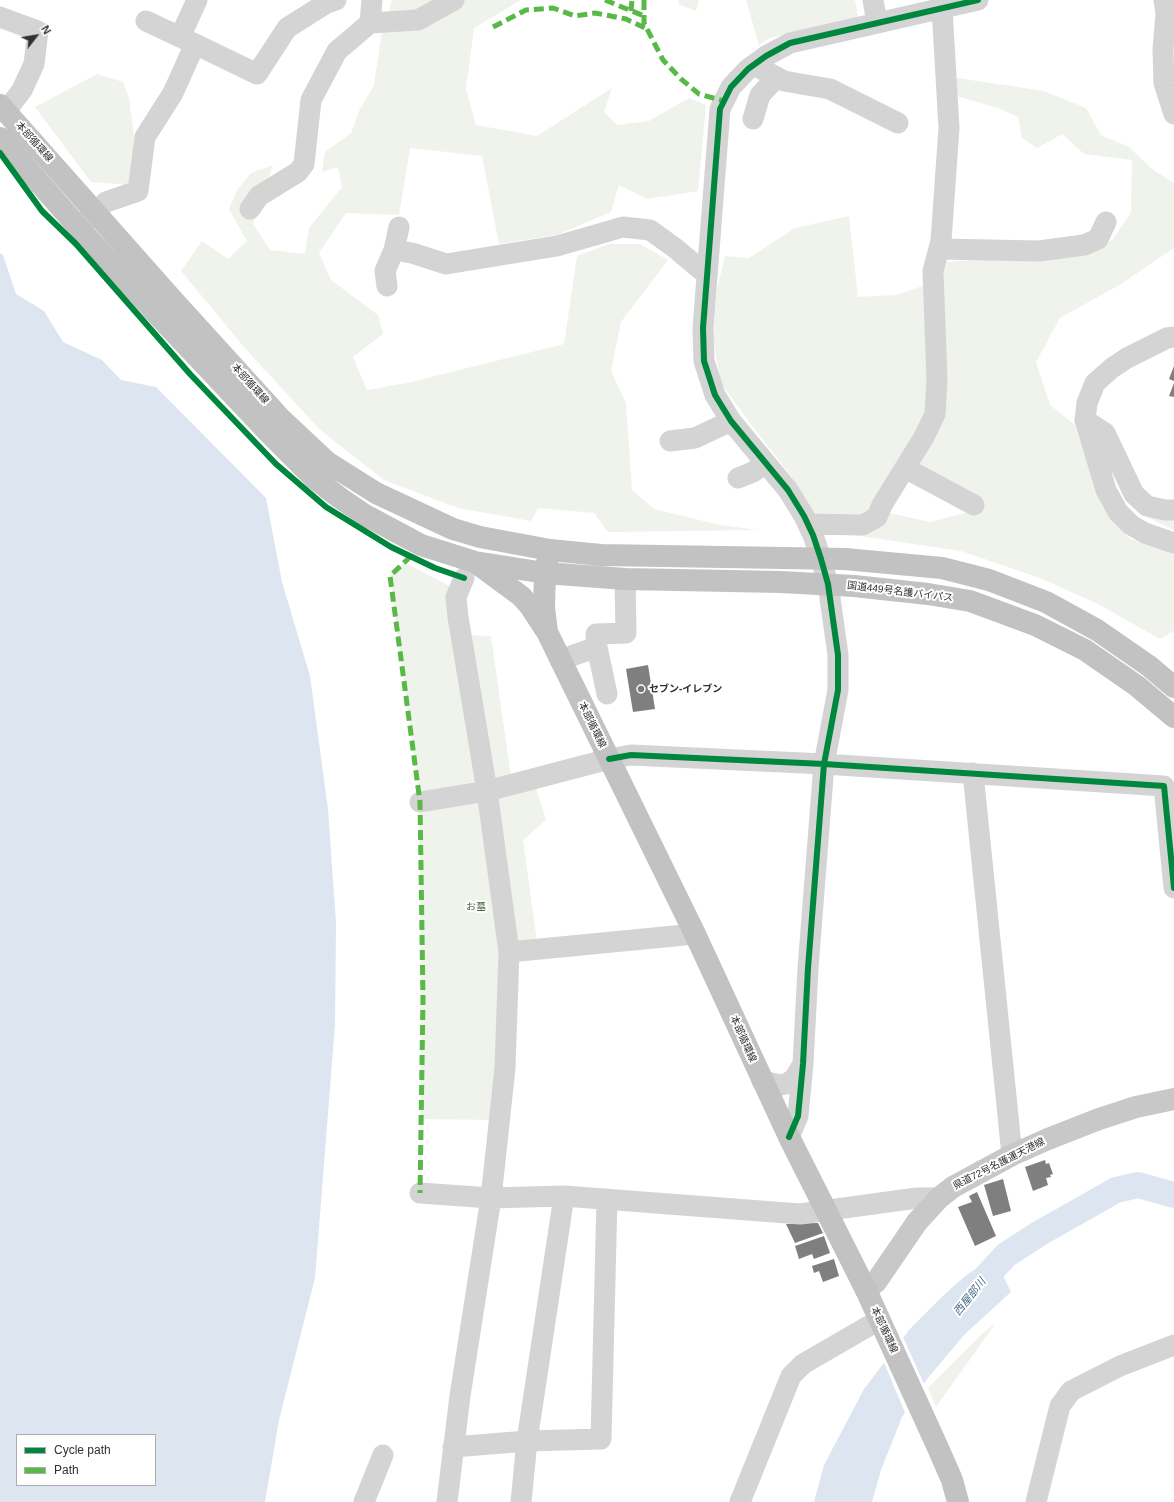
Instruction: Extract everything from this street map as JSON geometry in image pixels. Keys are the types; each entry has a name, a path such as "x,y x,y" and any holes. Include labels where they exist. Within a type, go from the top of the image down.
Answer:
{"highway":[{"name":"本部循環線","path":"3,108 172,299 280,418 327,462 376,493 453,529 480,537 550,550 545,573 544,608 547,632 695,934 789,1137 866,1290 952,1480 958,1502"},
{"name":"本部循環線","path":"0,138 79,228 268,432 314,478 365,515 470,570 545,573"},
{"path":"550,550 602,555 845,559 942,568 989,580 1046,602 1097,630 1149,666 1174,687"},
{"path":"470,570 521,596 530,606 547,632"},
{"name":"国道449号名護バイパス","path":"545,573 625,579 828,584 953,597 1012,615 1085,650 1137,686 1174,716"}],"main road":[{"name":"県道72号名護運天港線","path":"866,1290 876,1282 917,1222 939,1198 953,1187 1012,1155 1048,1138 1136,1107 1174,1100"}],"street":[{"path":"79,228 106,202 138,191 145,137 173,94 188,40 196,0"},
{"path":"146,21 257,74 287,28 324,4 336,0"},
{"path":"370,23 372,0"},
{"path":"250,208 259,196 298,172 304,164 311,100 337,51 370,23 418,20 454,0"},
{"path":"873,0 877,23"},
{"path":"789,1137 798,1116 824,764 838,690 838,654 828,584 822,559 808,524 788,490 731,421 715,395 704,361 702,328 720,110 731,87 754,65 766,56 790,43 877,23 938,6 978,0"},
{"path":"1164,0 1166,14 1163,49 1164,83 1174,114"},
{"path":"808,524 863,525 877,517 882,505 924,437 935,414 937,380 933,271 942,241 949,128 938,6"},
{"path":"0,17 38,31 34,64 22,90 3,108"},
{"path":"754,65 784,81 830,89 898,123"},
{"path":"753,119 760,95 777,77"},
{"path":"939,249 1039,251 1084,245 1098,239 1106,222"},
{"path":"387,286 385,271 394,250 399,227"},
{"path":"394,250 412,253 446,264 558,246 623,227 650,230 675,248 707,275"},
{"path":"1174,337 1167,338 1127,358 1112,368 1095,383 1087,402 1085,420 1106,490 1118,512 1131,524 1145,533 1174,543"},
{"path":"1085,420 1105,433 1134,494 1147,506 1165,510 1174,510"},
{"path":"670,441 694,438 731,421"},
{"path":"738,478 753,472 765,463"},
{"path":"905,468 974,505"},
{"path":"447,1502 453,1447 490,1198 505,1068 509,952 487,790 456,597 470,570"},
{"path":"607,694 596,634 626,633 625,579"},
{"path":"560,660 597,646"},
{"path":"420,802 487,790 609,759 631,755 824,764 1164,786 1174,888"},
{"path":"973,773 1012,1155"},
{"path":"509,952 695,934"},
{"path":"762,1081 781,1085 786,1084 794,1079 803,1064"},
{"path":"420,1193 490,1198 564,1196 800,1214 917,1198 939,1198"},
{"path":"521,1502 527,1441 564,1196"},
{"path":"453,1447 527,1441 601,1439 607,1199"},
{"path":"740,1502 791,1376 804,1364 879,1320"},
{"path":"1036,1502 1060,1406 1071,1392 1120,1366 1174,1345"},
{"path":"364,1502 382,1455"}],"green space":[{"path":"392,0 521,0 474,28 466,89 476,125 537,136 612,88 604,112 617,125 649,121 689,98 706,105 698,191 647,199 619,185 611,212 557,235 499,244 482,156 410,148 399,215 346,213 319,253 331,280 378,315 383,334 353,357 367,390 407,383 564,344 577,256 609,244 640,244 668,260 621,322 611,371 626,403 632,490 654,509 720,525 758,530 608,532 594,513 538,508 531,521 458,508 384,480 319,429 244,347 181,271 202,241 228,259 247,241 229,209 237,190 251,173 273,165 253,224 270,250 305,254 309,228 342,187 338,167 322,172 325,152 351,133 359,111 374,85 381,37"},
{"path":"679,0 699,0 696,11 678,4"},
{"path":"746,0 855,0 858,17 770,38 759,45"},
{"path":"97,74 123,82 129,98 134,136 131,185 91,182 35,107"},
{"path":"951,77 1044,91 1086,108 1101,135 1129,147 1152,169 1174,183 1174,248 1121,284 1060,318 1036,362 1050,405 1075,425 1102,506 1130,539 1174,551 1174,631 1160,639 1098,604 1040,578 961,551 833,532 890,513 930,522 984,508 913,466 941,423 944,262 1083,251 1112,240 1131,213 1132,160 1084,154 1062,134 1037,148 1022,138 1018,117 998,108 953,95"},
{"path":"849,216 858,297 896,295 925,285 928,417 866,515 814,514 791,476 721,383 713,340 717,289 725,256 749,258 795,228"},
{"path":"1147,517 1174,518 1174,530"},
{"name":"お墓","path":"404,562 459,591 461,635 491,636 512,784 533,779 546,820 523,840 538,949 509,952 494,1120 421,1119 420,802 390,576"},
{"path":"996,1323 936,1407 928,1388 984,1332"}],"water":[{"path":"0,253 3,255 16,294 44,311 63,342 102,360 121,380 156,387 266,498 282,582 310,676 328,809 336,923 335,1025 315,1278 279,1420 265,1502 0,1502"},
{"path":"994,1257 1011,1292 965,1334 927,1379 902,1417 881,1470 872,1502 814,1502 824,1465 864,1389 909,1330 965,1276"}],"pier":[{"path":"902,1335 925,1386 906,1415 883,1360"}],"building":[{"path":"1174,366 1174,381 1169,379"},
{"path":"1174,383 1174,397 1169,396"},
{"name":"セブン-イレブン","path":"648,665 655,709 633,712 626,669"},
{"path":"1045,1160 1046,1164 1049,1163 1053,1174 1050,1175 1051,1177 1046,1178 1048,1185 1033,1191 1025,1167"},
{"path":"1003,1179 1011,1211 993,1216 984,1185"},
{"path":"977,1192 996,1236 975,1246 958,1207 972,1202 969,1196"},
{"path":"818,1223 823,1233 795,1243 786,1224"},
{"path":"824,1236 830,1253 814,1259 812,1254 799,1259 795,1246"},
{"path":"834,1259 839,1276 823,1282 819,1271 814,1273 812,1266"}],"waterway":[{"name":"西屋部川","path":"973,1291 1006,1255 1040,1233 1116,1190 1138,1185 1174,1195"}],"marked path":[{"path":"605,0 644,16"},
{"path":"631,11 632,0"},
{"path":"644,0 644,23 663,60 681,79 699,94 724,101"},
{"path":"493,27 526,10 553,8 575,16 595,13 626,19 647,29"},
{"path":"411,556 390,576 420,802 423,999 420,1193"}],"cycle path":[{"path":"789,1137 798,1116 824,764 838,690 838,655 828,584 813,535 804,516 788,490 731,421 715,395 704,361 703,328 720,109 731,87 748,69 766,56 790,43 978,0"},
{"path":"0,153 42,211 76,244 190,374 276,464 326,507 391,547 435,568 464,578"},
{"path":"609,759 631,755 824,764 1164,786 1174,888"}],"place":[{"name":"セブン-イレブン","path":"641,689"}]}
